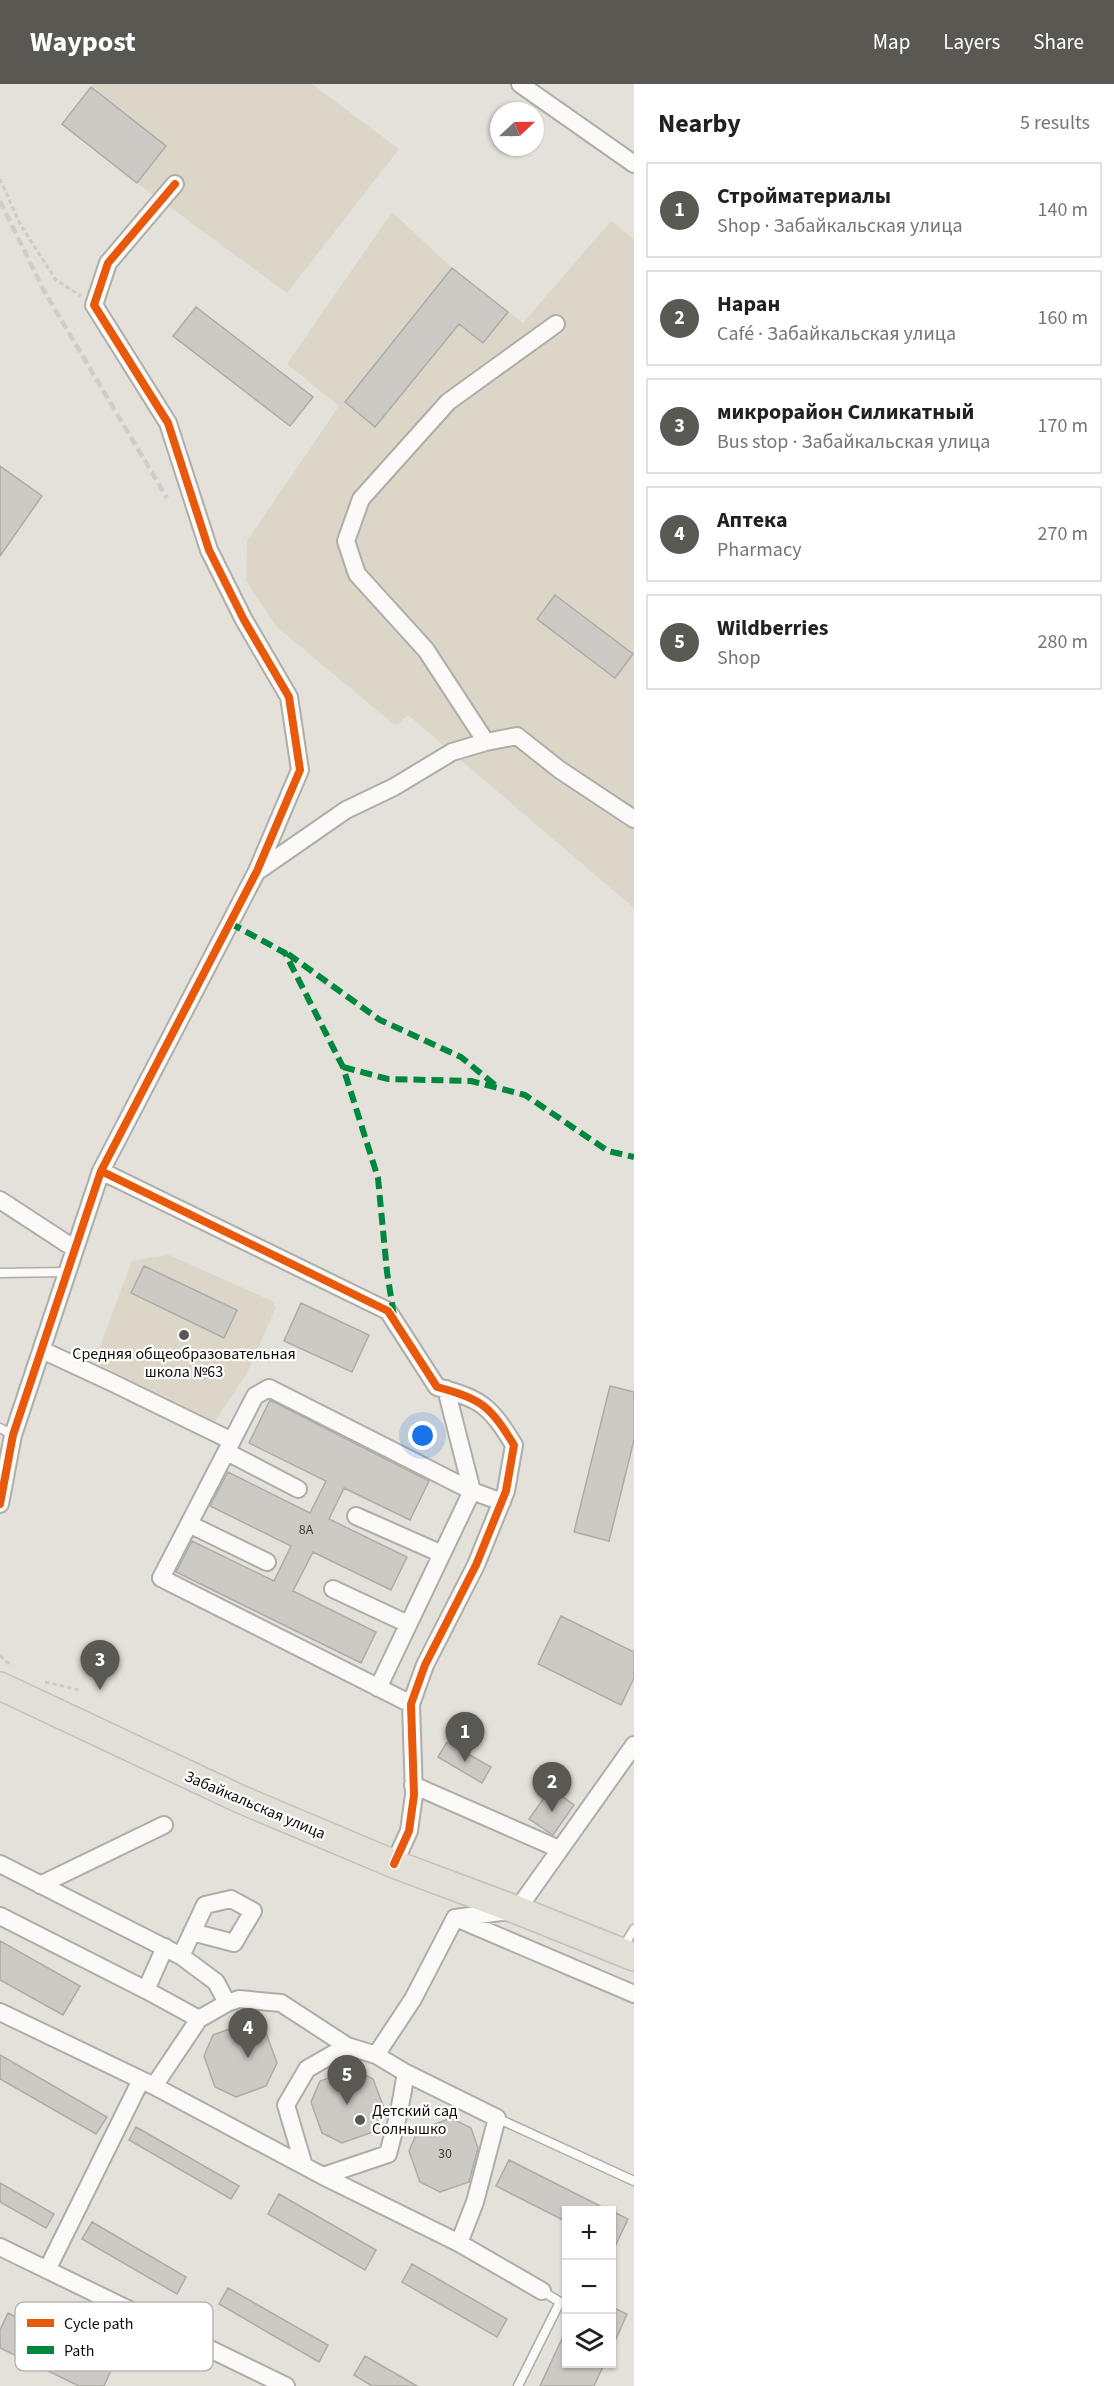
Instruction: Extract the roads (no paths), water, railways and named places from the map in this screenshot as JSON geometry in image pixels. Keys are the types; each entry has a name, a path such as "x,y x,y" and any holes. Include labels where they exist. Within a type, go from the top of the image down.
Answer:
{"main road":[{"name":"Забайкальская улица","path":"10,1678 184,1774 394,1864 517,1910 629,1946"}],"street":[{"path":"520,84 634,164"},
{"path":"0,1504 7,1432 42,1350 100,1171 257,871 300,770 289,697 244,620 209,550 168,423 94,305 108,263 175,184"},
{"path":"486,742 426,650 357,574 346,541 361,500 448,402 556,324"},
{"path":"257,871 346,810 394,787 452,752 517,736 560,770 634,819"},
{"path":"100,1171 388,1311 437,1387 469,1396 495,1414 514,1445 502,1502 476,1565 425,1665 411,1704 414,1785 410,1831 394,1864"},
{"path":"0,1200 75,1249"},
{"path":"42,1350 113,1383 229,1447 298,1489"},
{"path":"411,1704 161,1578 255,1396 268,1388 472,1491 502,1502"},
{"path":"378,1688 472,1491 446,1389"},
{"path":"356,1516 442,1554"},
{"path":"189,1524 267,1562"},
{"path":"333,1589 408,1624"},
{"path":"455,1918 517,1910 634,1745"},
{"path":"414,1785 559,1849"},
{"path":"40,1885 164,1826"},
{"path":"0,1864 181,1956 216,1982 227,2003"},
{"path":"0,1916 199,2019"},
{"path":"455,1918 634,1994"},
{"path":"376,2055 413,1999 455,1918"},
{"path":"181,1956 192,1932"},
{"path":"146,1990 165,1947"},
{"path":"46,2270 148,2083 199,2019 239,1999 281,2003 347,2046 376,2055 406,2073 497,2118 475,2202 459,2243"},
{"path":"0,2012 148,2083 304,2166 459,2243 542,2291"},
{"path":"304,2166 286,2105 307,2069 347,2046"},
{"path":"323,2175 388,2154 406,2073"},
{"path":"0,2247 112,2302"},
{"path":"213,2351 286,2386"}],"lane":[{"path":"0,1273 67,1272"},
{"path":"497,2118 634,2181"},
{"path":"518,2386 560,2302 542,2291"}],"railway":[{"path":"0,201 44,291 167,498"}],"place":[{"name":"Средняя общеобразовательная школа №63","path":"184,1335"},
{"name":"микрорайон Силикатный","path":"100,1690"},
{"name":"Стройматериалы","path":"465,1762"},
{"name":"Наран","path":"552,1812"},
{"name":"Аптека","path":"248,2058"},
{"name":"Wildberries","path":"347,2105"},
{"name":"Детский сад Солнышко","path":"360,2120"}]}
